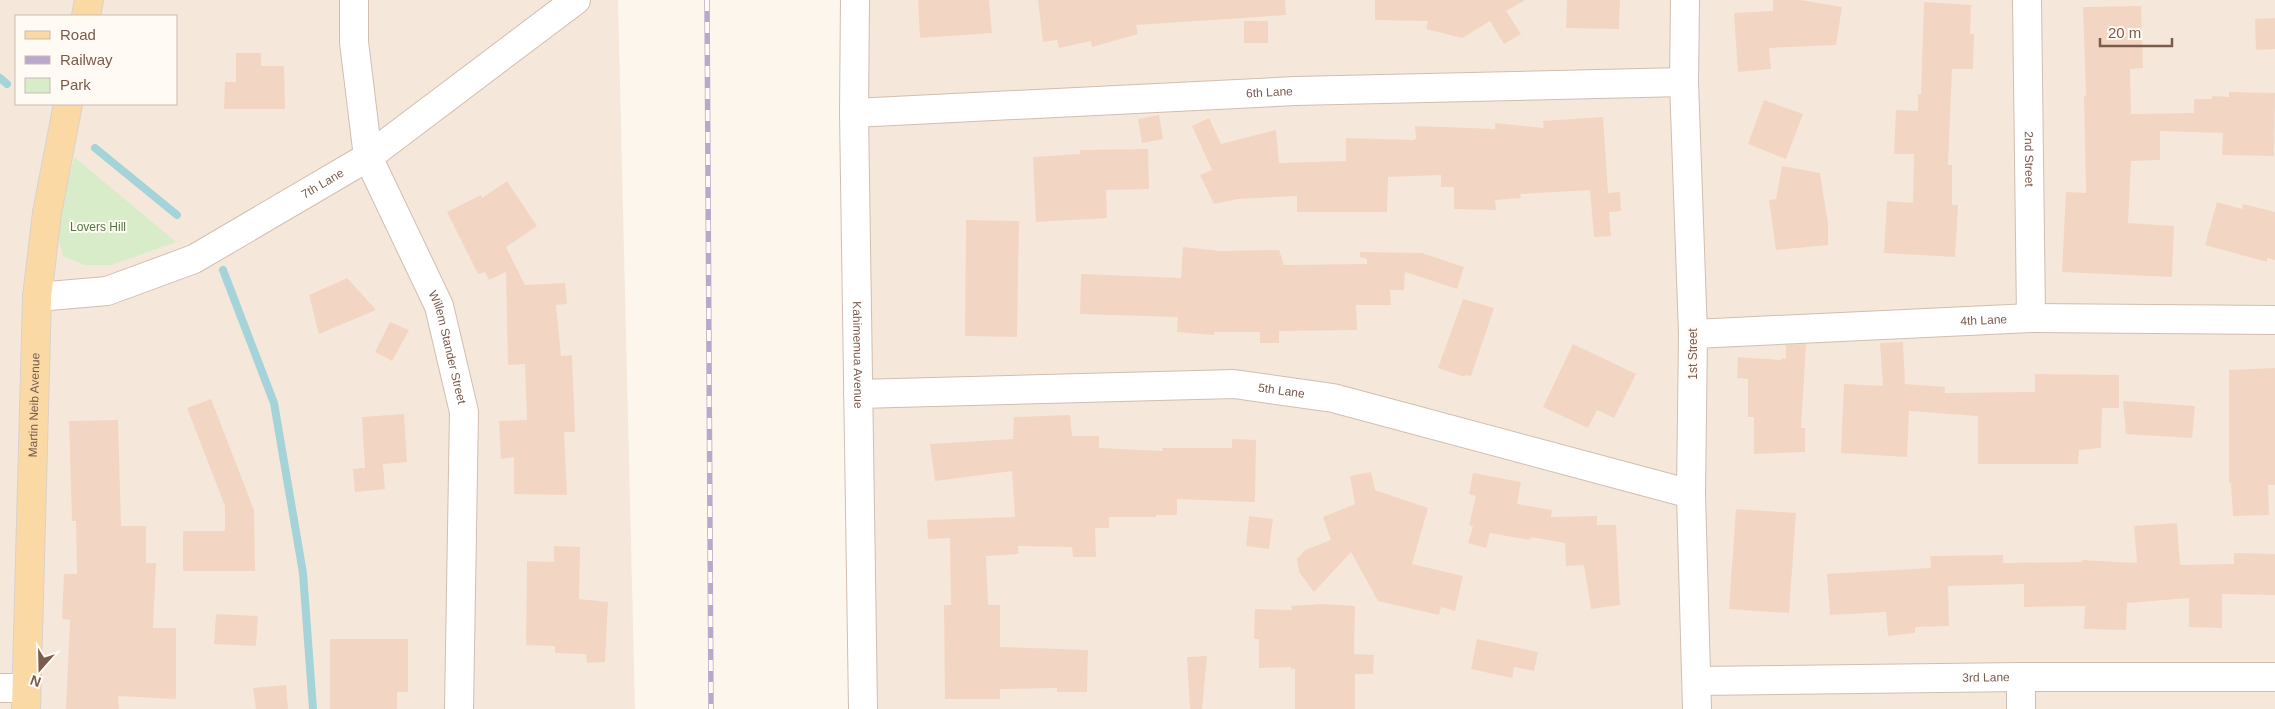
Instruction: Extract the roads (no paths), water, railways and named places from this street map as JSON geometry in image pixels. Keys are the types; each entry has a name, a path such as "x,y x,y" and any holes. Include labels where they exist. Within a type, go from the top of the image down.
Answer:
{"main road":[{"path":"86,15 89,0"},
{"name":"Martin Neib Avenue","path":"17,695 37,297 47,213 68,105"}],"street":[{"name":"Willem Stander Street","path":"354,0 354,42 368,157 439,306 464,412 459,709"},
{"name":"7th Lane","path":"37,297 107,290 194,259 368,157 576,0"},
{"name":"Kahimemua Avenue","path":"855,0 854,113 863,709"},
{"name":"1st Street","path":"1685,0 1684,82 1693,334 1691,494 1697,709"},
{"name":"2nd Street","path":"2027,0 2031,318"},
{"name":"6th Lane","path":"854,113 1295,91 1684,82"},
{"name":"4th Lane","path":"1693,334 2031,318 2275,320"},
{"name":"5th Lane","path":"858,394 1234,384 1333,398 1691,494"},
{"name":"3rd Lane","path":"1697,681 2021,677 2275,677"},
{"path":"2021,677 2021,709"}],"waterway":[{"path":"0,78 7,84"},
{"path":"95,148 177,215"},
{"path":"223,270 274,403 303,573 313,709"}],"railway":[{"path":"707,0 711,709"}],"park label":[{"name":"Lovers Hill","path":"98,227"}]}
